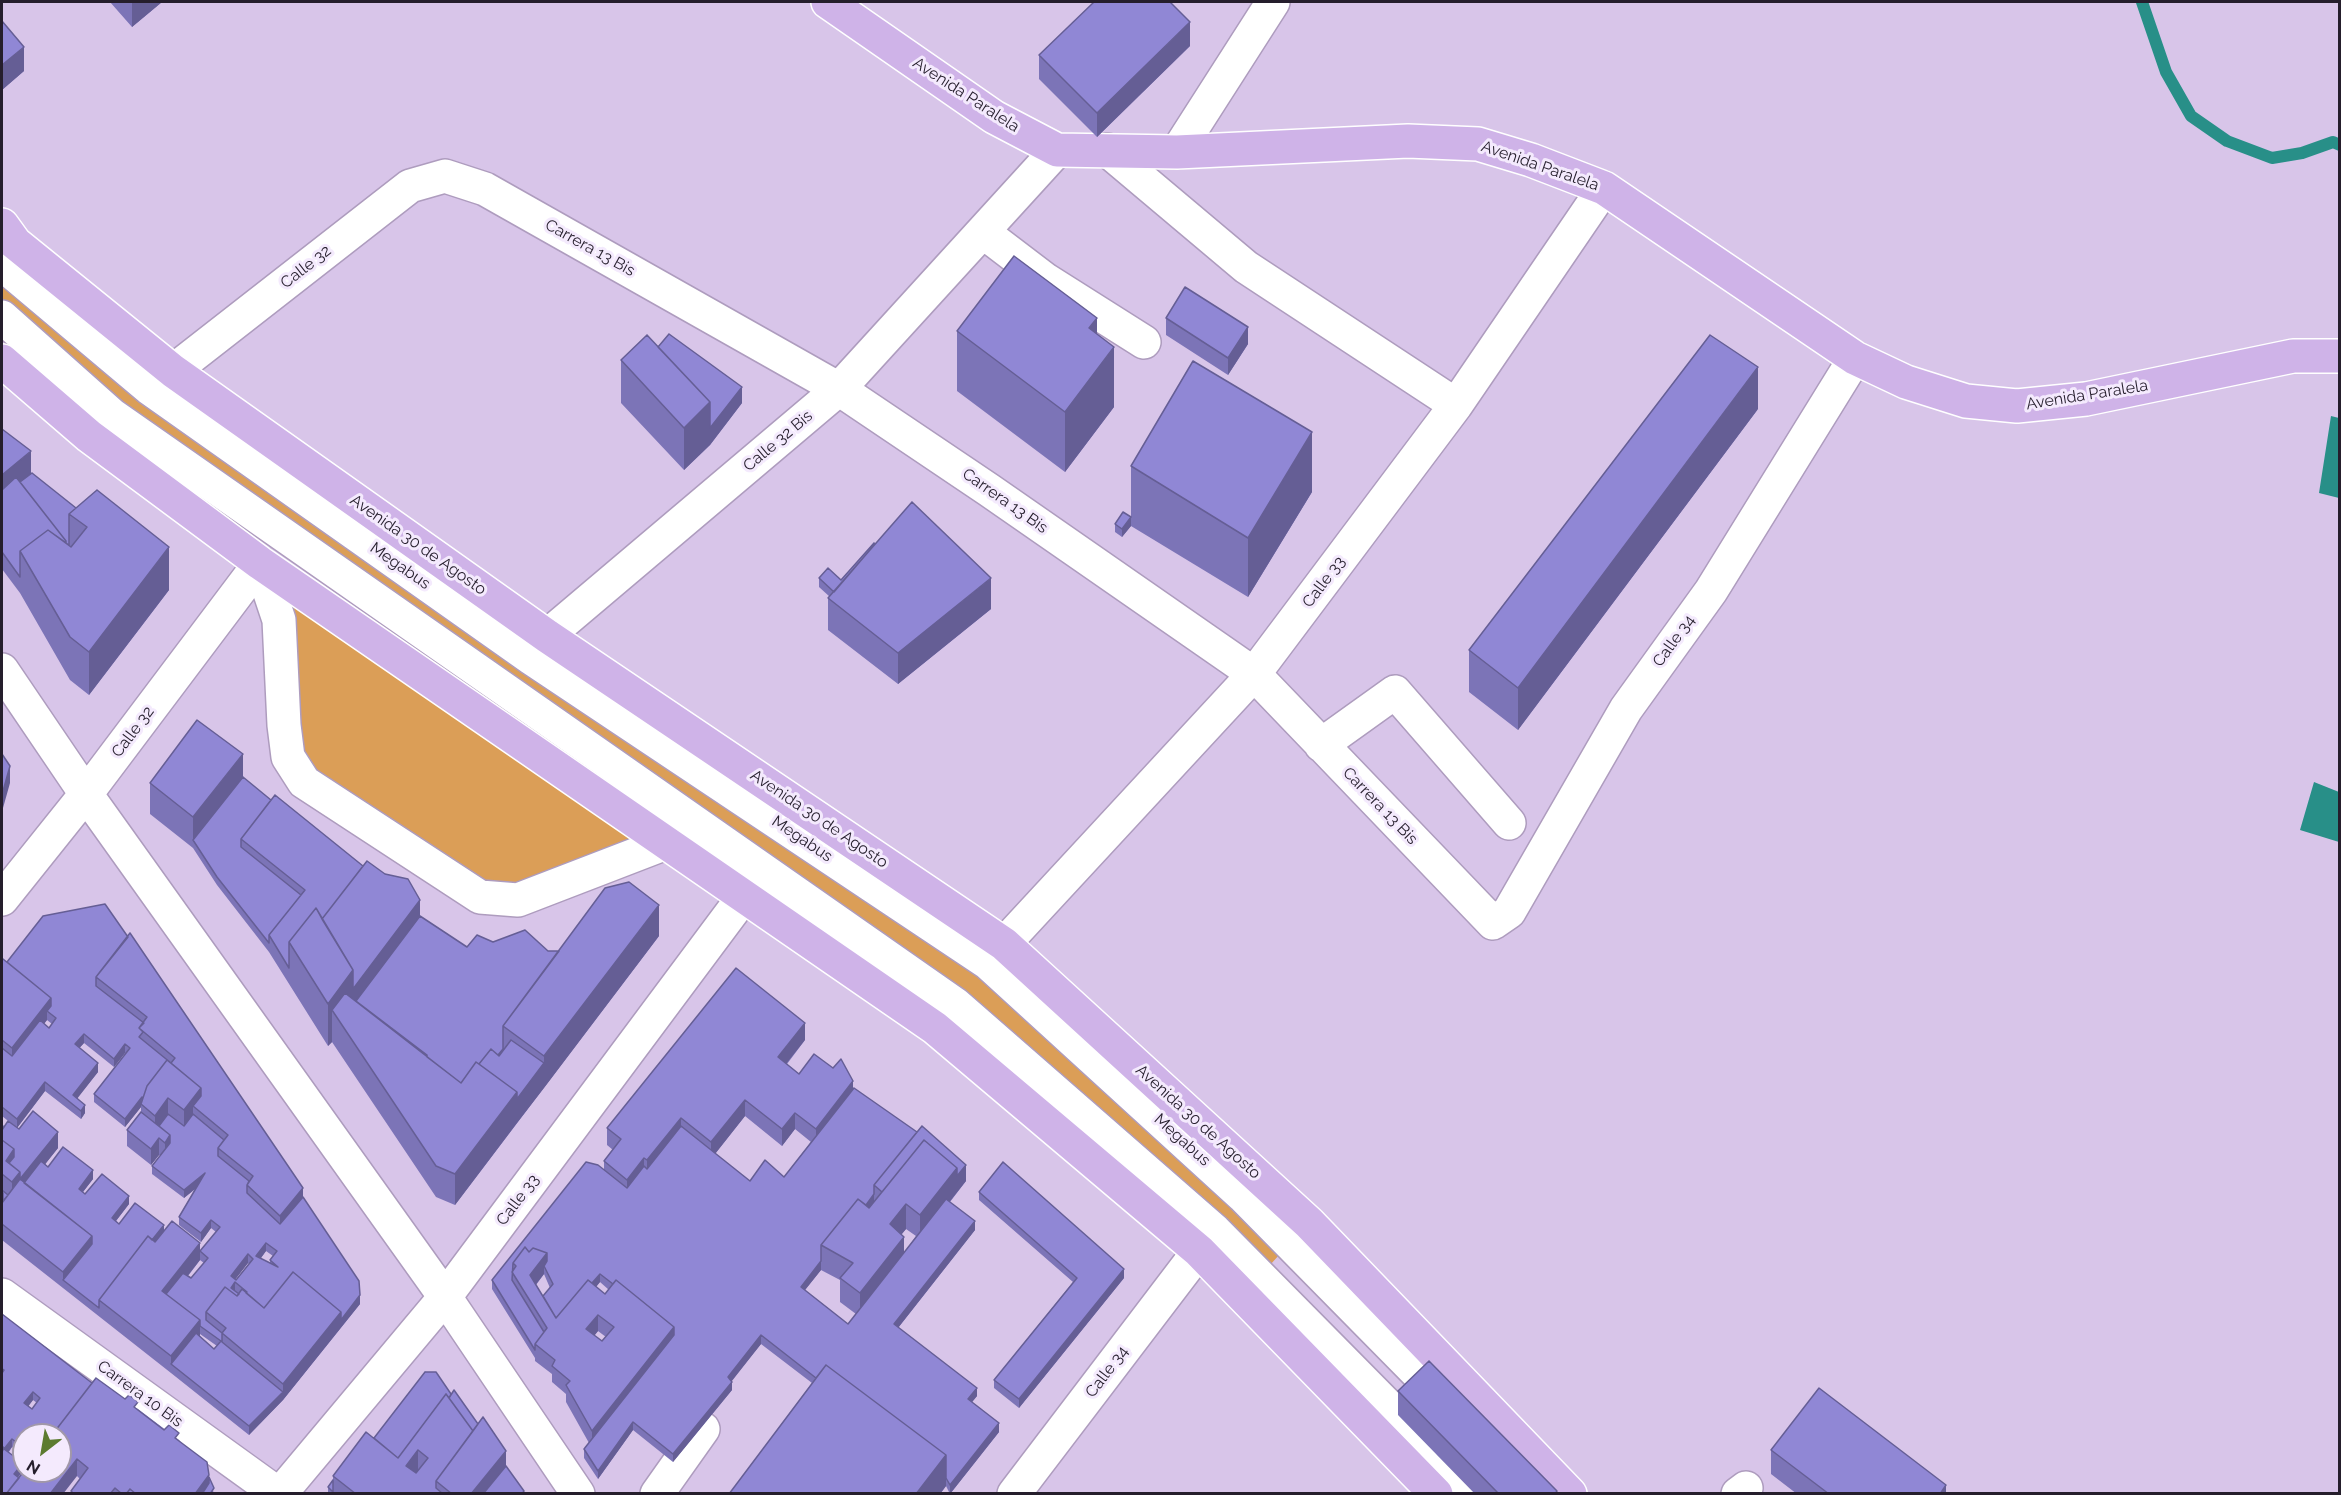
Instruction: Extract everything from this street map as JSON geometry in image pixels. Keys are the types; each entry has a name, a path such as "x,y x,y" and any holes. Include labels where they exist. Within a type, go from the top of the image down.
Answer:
{"main road":[{"name":"Avenida Paralela","path":"828,2 994,117 1057,150 1177,152 1408,141 1478,144 1532,160 1604,188 1855,358 1906,382 1966,402 2017,406 2086,399 2293,356 2340,356"},
{"name":"Avenida 30 de Agosto","path":"2,225 15,243 173,371 539,647 1004,944 1308,1223 1570,1494"},
{"path":"2,361 89,436 260,563 935,1028 1199,1251 1436,1494"}],"street":[{"path":"1177,152 1273,2"},
{"name":"Calle 32 Bis","path":"491,721 539,647 839,389 1057,150"},
{"path":"1107,150 1246,267 1456,405"},
{"name":"Calle 32","path":"173,371 410,186 445,176"},
{"name":"Carrera 13 Bis","path":"445,176 485,189 839,389 989,489 1254,674 1493,923"},
{"name":"Calle 33","path":"1004,944 1254,674 1456,405 1604,188"},
{"path":"983,231 1046,280 1144,342"},
{"name":"Megabus","path":"2,264 149,388 539,647 988,963 1243,1196 1536,1494"},
{"path":"2,317 112,415 955,1004 1215,1231 1475,1494"},
{"name":"Calle 34","path":"1493,923 1509,912 1626,709 1711,591 1855,358"},
{"path":"260,563 279,620 284,725 288,757 304,782 480,897 518,900 666,843"},
{"name":"Calle 32","path":"5,887 86,794 260,563"},
{"path":"2,670 86,794 446,1297 578,1494"},
{"path":"1321,745 1395,692 1509,823"},
{"name":"Calle 33","path":"279,1494 446,1297 744,896"},
{"name":"Calle 34","path":"1014,1494 1199,1251"},
{"name":"Carrera 10 Bis","path":"2,1295 279,1494"},
{"path":"657,1494 703,1429"}],"shaded area":[{"path":"2,264 988,963 1290,1243 1260,1276 1215,1231 2,317"},
{"path":"2331,416 2339,418 2339,498 2319,493"},
{"path":"260,563 666,843 518,900 304,782"},
{"path":"2314,782 2339,792 2339,842 2300,830"}],"building":[{"path":"1094,2 1170,2 1190,22 1097,113 1039,55"},
{"path":"2,21 24,47 2,65"},
{"path":"1014,256 1097,318 1089,328 1114,347 1065,412 957,331"},
{"path":"1185,287 1248,327 1228,358 1166,318"},
{"path":"669,334 742,387 710,428 710,402 658,347"},
{"path":"647,335 710,402 684,428 621,360"},
{"path":"1710,335 1758,367 1518,688 1469,650"},
{"path":"1193,361 1312,432 1248,538 1131,466"},
{"path":"2,429 31,451 2,475"},
{"path":"32,473 76,508 69,514 69,545 20,482"},
{"path":"16,477 66,541 48,530 20,551 20,577 2,552 2,490"},
{"path":"97,490 169,547 89,652 70,637 20,551 48,530 71,547 87,527 69,514"},
{"path":"912,502 991,578 898,653 828,598"},
{"path":"1123,512 1131,517 1122,529 1115,524"},
{"path":"874,543 834,592 819,578 828,568 841,580"},
{"path":"197,720 243,754 193,817 150,783"},
{"path":"2,754 10,766 3,791 2,791"},
{"path":"243,777 271,800 241,839 241,847 301,895 269,935 269,943 217,877 193,840"},
{"path":"275,795 363,866 322,919 316,908 289,942 289,968 269,935 305,890 241,839"},
{"path":"367,861 385,874 408,879 420,900 353,989 353,970 322,919"},
{"path":"629,882 659,905 544,1056 503,1026 605,888"},
{"path":"105,904 128,937 96,977 96,986 144,1023 139,1028 143,1032 139,1037 171,1063 167,1060 147,1086 143,1098 125,1119 94,1094 130,1048 125,1044 114,1059 84,1034 75,1044 98,1063 73,1095 85,1105 81,1111 45,1082 17,1119 2,1107 2,1048 12,1056 40,1020 49,1028 56,1018 47,1011 51,1006 51,998 7,962 43,916"},
{"path":"316,908 353,970 328,1004 289,942"},
{"path":"420,916 467,947 477,935 493,942 525,930 548,951 559,951 503,1026 503,1049 498,1055 491,1049 479,1064 476,1062 461,1083 356,1001"},
{"path":"130,933 303,1188 280,1216 247,1185 253,1176 218,1148 228,1135 193,1106 201,1096 201,1088 171,1063 175,1058 139,1028 147,1017 96,977"},
{"path":"3,959 51,998 12,1048 2,1040"},
{"path":"736,968 805,1023 778,1057 799,1074 814,1054 833,1068 841,1059 853,1081 816,1129 795,1113 782,1129 745,1100 711,1142 681,1118 647,1160 644,1158 627,1180 604,1161 621,1139 607,1128"},
{"path":"345,993 461,1083 476,1062 517,1092 455,1174 436,1166 332,1010"},
{"path":"511,1040 544,1063 517,1099 517,1092 479,1064 491,1049 499,1056"},
{"path":"167,1060 201,1088 184,1110 168,1098 155,1116 141,1104 147,1086"},
{"path":"854,1088 917,1132 874,1185 874,1194 866,1205 858,1199 821,1245 821,1261 801,1287 848,1324 946,1199 975,1221 894,1324 977,1388 968,1399 999,1423 950,1485 946,1478 946,1455 826,1365 816,1378 761,1335 728,1377 732,1382 673,1454 633,1422 598,1471 584,1449 674,1335 674,1327 616,1280 613,1284 600,1274 592,1283 588,1280 556,1318 543,1296 553,1284 544,1266 547,1253 533,1248 529,1252 525,1247 513,1263 512,1280 544,1332 535,1344 535,1350 492,1280 586,1162 598,1165 627,1188 644,1166 647,1169 681,1126 750,1181 765,1160 784,1177"},
{"path":"33,1111 58,1132 20,1179 20,1172 9,1163 14,1157 14,1149 2,1140 2,1130 8,1121 19,1129"},
{"path":"141,1112 170,1135 165,1143 159,1138 151,1149 127,1130"},
{"path":"168,1114 184,1126 193,1114 224,1140 218,1148 218,1156 249,1181 247,1193 280,1224 303,1197 359,1281 360,1295 341,1320 341,1312 293,1272 264,1308 235,1282 231,1288 239,1294 237,1296 225,1287 206,1312 206,1320 222,1333 222,1342 283,1392 249,1426 171,1364 196,1333 214,1349 221,1341 200,1326 200,1320 166,1294 183,1273 191,1278 208,1258 200,1251 220,1227 211,1220 201,1233 179,1217 205,1173 184,1190 152,1166 170,1143 170,1135 159,1126","holes":["266,1243 277,1251 270,1260 278,1267 256,1256","248,1254 253,1259 236,1280 231,1276"]},
{"path":"922,1126 966,1165 957,1176 957,1168 924,1140 882,1192 874,1185"},
{"path":"2,1140 14,1149 6,1161 20,1172 12,1182 2,1174"},
{"path":"924,1140 957,1168 920,1215 906,1204 890,1224 904,1237 860,1293 840,1278 853,1263 821,1245 858,1199 869,1208"},
{"path":"63,1147 93,1170 79,1189 85,1194 102,1174 129,1196 112,1218 119,1224 135,1203 164,1225 152,1240 148,1236 99,1300 99,1308 63,1280 92,1244 92,1236 24,1183 41,1161 48,1167"},
{"path":"1003,1162 1124,1269 1019,1399 994,1380 1077,1278 979,1192"},
{"path":"20,1179 92,1236 63,1272 2,1224 2,1203"},
{"path":"2,1190 8,1195 3,1201 3,1193"},
{"path":"172,1221 200,1243 162,1291 200,1320 171,1356 99,1300 148,1236 155,1242"},
{"path":"525,1247 529,1252 533,1248 547,1253 530,1275 556,1318 588,1280 605,1294 616,1280 674,1327 592,1431 566,1385 570,1381 552,1366 555,1360 535,1344 547,1328 512,1272 516,1266 513,1263","holes":["598,1315 614,1327 602,1341 586,1329"]},
{"path":"293,1272 341,1312 283,1384 222,1333 226,1328 206,1312 225,1287 237,1296 242,1289 264,1308"},
{"path":"2,1314 92,1383 61,1423 12,1423 12,1439 4,1449 12,1455 12,1483 15,1483 6,1494 2,1494 2,1452 4,1448 2,1446 2,1373 4,1370 2,1369","holes":["33,1392 40,1398 32,1409 24,1403"]},
{"path":"1429,1361 1557,1491 1555,1494 1499,1494 1398,1391"},
{"path":"826,1365 946,1455 916,1494 729,1494"},
{"path":"425,1372 436,1372 451,1394 449,1398 446,1394 398,1458 374,1438"},
{"path":"96,1378 125,1399 129,1395 138,1402 134,1407 164,1430 169,1425 179,1433 175,1438 207,1462 209,1475 195,1494 136,1494 130,1489 126,1494 122,1494 115,1488 110,1494 74,1494 71,1491 88,1468 77,1459 72,1465 72,1423 61,1423"},
{"path":"1819,1388 1946,1485 1940,1494 1829,1494 1771,1450"},
{"path":"454,1390 478,1424 473,1431 449,1398"},
{"path":"446,1394 473,1431 436,1481 436,1488 443,1494 356,1494 333,1476 366,1432 398,1458","holes":["418,1450 428,1458 416,1473 406,1466"]},
{"path":"483,1417 506,1451 471,1494 452,1494 436,1481"},
{"path":"506,1466 524,1491 522,1494 483,1494"},
{"path":"209,1477 214,1488 210,1494 202,1494 209,1483"},
{"path":"333,1480 333,1492 328,1487"},
{"path":"15,1483 58,1483 50,1494 6,1494"},
{"path":"130,1489 136,1494 126,1494"}],"waterway":[{"path":"2142,2 2166,72 2191,116 2227,141 2272,158 2302,153 2333,142 2340,145"}]}
